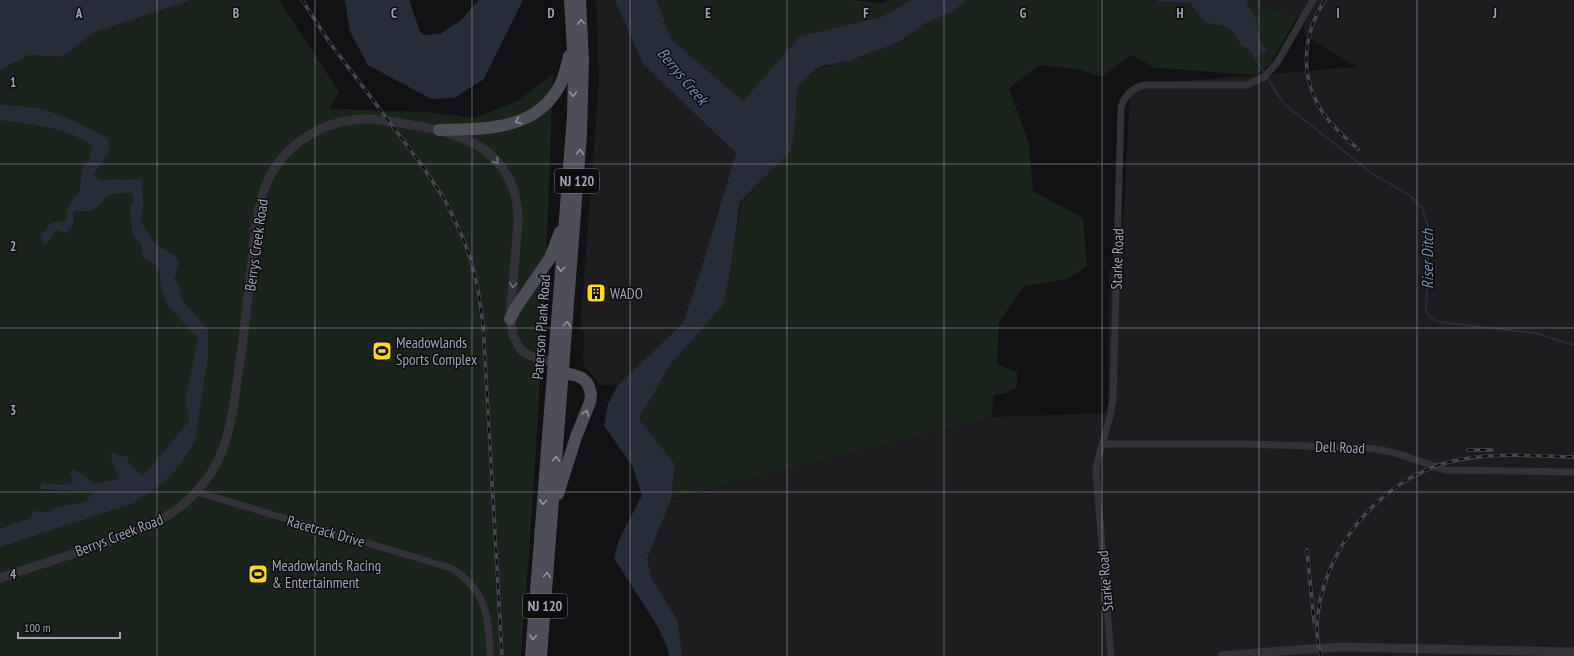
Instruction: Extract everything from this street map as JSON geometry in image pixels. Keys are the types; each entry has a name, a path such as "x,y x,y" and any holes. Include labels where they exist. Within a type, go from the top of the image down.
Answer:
{"main road":[{"name":"Paterson Plank Road","path":"541,656 552,512 565,216 573,116 573,41 570,0"},
{"name":"Paterson Plank Road","path":"531,656 583,101 580,0"},
{"path":"439,130 478,130 497,127 515,122 536,112 550,99 560,86 573,41"},
{"path":"510,319 552,253 565,216"},
{"path":"552,512 576,437 591,398 590,389 585,381 559,367"}],"street":[{"name":"Starke Road","path":"1111,656 1096,473 1097,462 1110,416 1112,399 1121,110 1124,100 1132,90 1144,85 1246,85 1255,82 1268,74 1277,63 1313,0"},
{"name":"Berrys Creek Road","path":"0,578 148,527 171,514 197,492 205,482 215,466 230,427 242,353 258,213 264,188 276,166 289,151 305,137 321,129 338,123 355,120 373,120 439,130 472,143 486,152 503,169 514,190 518,215 510,319 513,336 521,350 559,367"},
{"name":"Dell Road","path":"1103,444 1245,444 1368,448 1383,450 1446,470 1574,472"},
{"name":"Racetrack Drive","path":"197,492 451,568 468,582 482,601 488,623 490,656"},
{"path":"1222,656 1280,650 1342,647 1574,652"}],"shaded area":[{"name":"Meadowlands Sports Complex","path":"191,0 279,0 339,92 329,109 426,112 474,118 517,101 553,74 541,365 521,656 0,656 0,53 61,57 95,32"},
{"path":"596,0 615,0 643,64 736,153 704,260 683,323 618,385 600,385 583,364 584,331 580,331 599,81"},
{"path":"657,0 850,0 881,3 889,0 912,0 881,17 800,36 743,101 671,39"},
{"path":"967,0 1154,0 1160,2 1190,3 1205,23 1222,24 1235,35 1241,46 1249,49 1267,50 1260,40 1257,29 1257,20 1248,6 1247,0 1263,0 1261,6 1297,17 1270,64 1256,75 1155,68 1132,55 1101,77 1078,69 1039,65 1009,88 1029,144 1033,191 1083,218 1087,266 1067,279 1023,287 999,322 997,364 1017,372 1017,387 1006,393 994,395 991,417 671,499 675,464 639,419 670,365 723,305 730,274 741,202 791,151 795,128 797,87 819,68 848,61 899,43 924,24 954,11"},
{"path":"1263,0 1574,0 1574,656 682,656 678,621 652,579 647,559 671,500 918,434 991,417 1108,413 1109,274 1122,235 1130,96 1146,84 1357,67 1304,35 1304,19 1261,6"}],"water":[{"path":"0,0 191,0 95,32 61,57 29,55 0,69"},
{"path":"345,0 409,0 420,32 425,35 440,34 460,21 479,0 523,0 484,79 454,98 431,99 368,65 350,32"},
{"name":"Berrys Creek","path":"615,0 657,0 671,39 743,101 800,36 881,17 912,0 967,0 954,11 924,24 898,43 848,61 819,67 797,87 795,128 791,151 740,202 730,274 723,305 670,365 639,419 675,464 671,500 647,559 652,579 678,621 682,656 669,656 668,649 658,627 614,558 619,540 642,495 632,465 604,426 608,404 618,385 683,323 704,260 736,153 643,64"},
{"path":"1154,0 1247,0 1248,6 1257,20 1257,29 1260,40 1267,50 1255,58 1249,49 1241,46 1231,30 1223,26 1205,23 1190,3 1160,2"},
{"path":"0,105 40,109 76,121 108,139 109,153 93,175 100,180 142,179 143,207 140,221 155,244 176,256 179,263 174,279 179,285 182,300 208,330 208,356 195,441 181,464 164,482 134,503 0,547 0,529 30,518 34,511 49,512 57,507 84,502 96,491 38,489 43,483 61,485 74,482 70,473 74,469 94,484 119,479 110,454 116,453 121,457 127,455 129,464 143,476 190,420 185,400 198,339 167,304 161,288 159,267 143,258 141,243 133,235 130,208 133,201 133,193 117,193 106,197 91,211 73,211 74,223 66,233 57,230 45,246 40,236 51,223 67,220 66,213 70,203 79,193 82,169 89,160 93,147 73,135 62,131 0,119"}],"waterway":[{"name":"Riser Ditch","path":"1255,58 1284,104 1373,174 1411,196 1422,208 1428,226 1429,238 1426,310 1431,318 1439,322 1535,333 1574,345"}],"railway":[{"path":"302,0 330,43 421,164 445,200 462,236 471,260 478,289 483,324 502,656"},
{"path":"1325,0 1317,14 1308,42 1306,56 1310,85 1315,99 1323,113 1339,132 1358,149"},
{"path":"1468,450 1492,450"},
{"path":"1321,656 1317,638 1317,626 1321,598 1329,571 1342,545 1359,522 1379,501 1401,483 1426,470 1453,461 1468,458 1483,456 1528,455 1574,457"},
{"path":"1307,550 1314,622"}],"place":[{"name":"WADO","path":"596,293"},
{"name":"Meadowlands Sports Complex","path":"382,351"},
{"name":"Meadowlands Racing & Entertainment","path":"258,574"}]}
